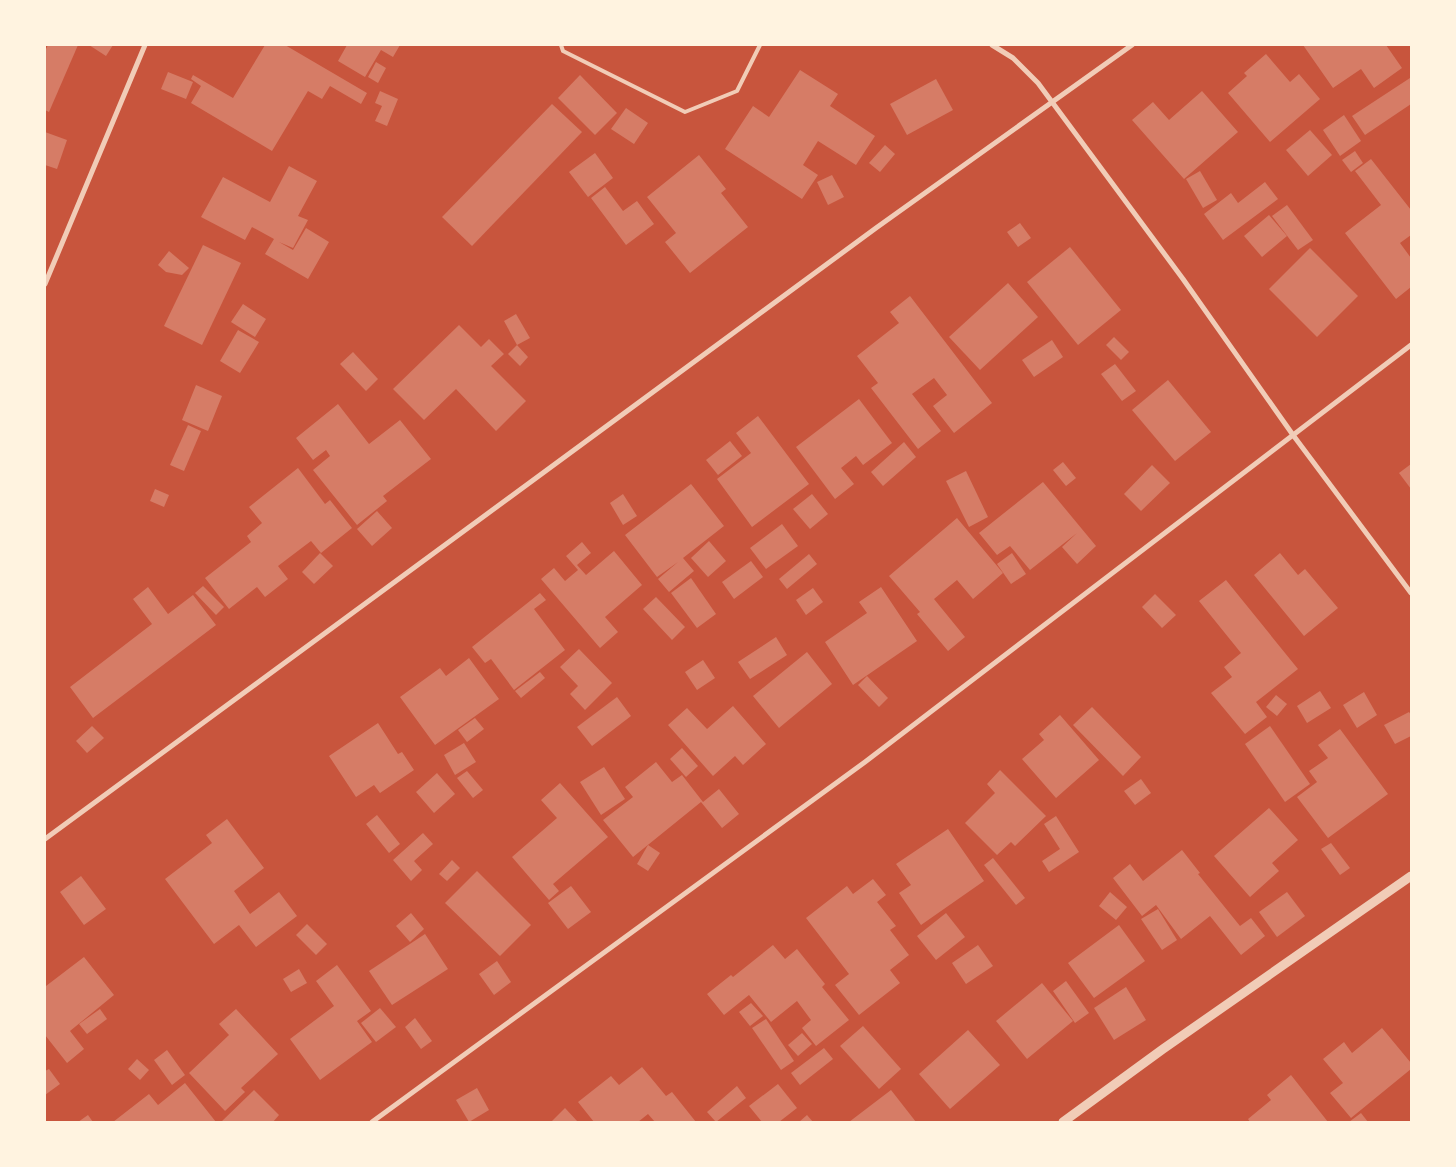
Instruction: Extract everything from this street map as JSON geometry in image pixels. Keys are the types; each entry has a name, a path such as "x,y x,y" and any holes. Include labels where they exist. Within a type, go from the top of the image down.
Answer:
{"street":[{"path":"45,284 145,45"},
{"path":"992,45 1013,58 1038,83 1183,278 1293,435 1411,592"},
{"path":"45,839 876,228 1132,45"},
{"path":"372,1122 865,762 1411,345"},
{"path":"1063,1122 1411,876"}],"lane":[{"path":"561,45 563,51 685,112 737,91 760,45"}],"building":[{"path":"48,45 78,45 49,112 45,110 45,51"},
{"path":"89,45 113,45 106,56"},
{"path":"265,45 285,45 367,93 361,104 330,86 322,99 308,91 272,151 191,103 201,86 191,79 193,75 233,98"},
{"path":"347,45 400,45 393,57 381,50 365,77 338,61"},
{"path":"1303,45 1386,45 1402,68 1374,88 1361,69 1333,88"},
{"path":"1266,54 1290,82 1299,74 1320,99 1270,142 1228,93 1247,76 1244,73"},
{"path":"376,62 386,68 378,83 368,77"},
{"path":"800,70 838,94 830,106 875,136 856,165 818,141 803,165 818,175 802,199 725,149 753,106 769,117"},
{"path":"168,72 193,82 186,99 161,89"},
{"path":"580,75 617,113 595,135 558,98"},
{"path":"1410,78 1411,104 1365,135 1352,116"},
{"path":"936,79 953,110 907,135 890,104"},
{"path":"380,91 398,99 387,126 375,121 382,106 375,103"},
{"path":"1202,91 1238,132 1184,179 1132,120 1153,102 1169,120"},
{"path":"552,104 582,132 472,246 442,217"},
{"path":"626,108 648,123 634,144 611,129"},
{"path":"1344,115 1361,141 1340,156 1323,130"},
{"path":"1310,130 1332,155 1308,176 1286,150"},
{"path":"45,132 67,140 57,169 45,165"},
{"path":"885,145 895,154 880,172 869,163"},
{"path":"1355,151 1363,163 1351,172 1342,160"},
{"path":"595,153 613,178 588,197 569,172"},
{"path":"699,155 726,189 721,193 748,227 690,273 665,242 676,233 647,197"},
{"path":"1371,159 1411,210 1411,235 1400,243 1411,258 1411,287 1396,299 1345,233 1381,205 1355,171"},
{"path":"289,166 317,181 298,216 308,220 293,248 279,242 293,250 306,228 329,242 308,279 265,254 274,239 252,227 245,240 201,217 223,177 270,202"},
{"path":"1200,171 1217,200 1203,208 1186,179"},
{"path":"832,175 844,197 828,205 817,182"},
{"path":"1265,182 1278,199 1223,240 1204,214 1231,193 1238,203"},
{"path":"605,187 623,211 637,201 654,224 626,245 591,198"},
{"path":"1287,205 1313,240 1298,250 1272,216"},
{"path":"1269,215 1287,236 1262,257 1244,236"},
{"path":"1020,223 1031,238 1018,247 1007,232"},
{"path":"203,245 241,263 202,345 164,326"},
{"path":"1070,247 1121,310 1078,345 1027,282"},
{"path":"1310,248 1358,296 1317,337 1269,289"},
{"path":"169,251 189,268 182,275 166,272 158,265"},
{"path":"1008,283 1038,317 980,370 949,337"},
{"path":"910,296 992,403 954,433 933,406 947,395 934,378 912,394 941,431 918,449 871,388 878,383 857,356 899,323 890,312"},
{"path":"243,304 266,319 255,337 231,322"},
{"path":"516,314 530,338 517,345 504,321"},
{"path":"459,325 481,347 489,339 504,354 491,366 526,401 496,431 456,389 424,420 393,389"},
{"path":"238,330 259,342 240,373 220,361"},
{"path":"1114,337 1129,352 1121,360 1106,345"},
{"path":"1052,340 1063,357 1034,377 1022,360"},
{"path":"517,345 528,357 520,366 508,354"},
{"path":"353,352 378,379 366,391 340,364"},
{"path":"1115,364 1136,391 1122,401 1101,374"},
{"path":"1168,380 1211,432 1175,461 1132,410"},
{"path":"196,385 222,396 208,431 182,420"},
{"path":"859,399 892,443 863,465 856,456 841,468 854,484 835,499 796,447"},
{"path":"338,404 369,444 400,420 431,459 383,496 387,501 357,525 313,470 330,456 326,450 313,460 296,438"},
{"path":"758,416 809,484 752,527 717,479 751,453 736,433"},
{"path":"188,425 201,431 184,471 170,465"},
{"path":"730,441 742,456 718,475 706,460"},
{"path":"904,442 916,457 883,486 871,472"},
{"path":"1063,462 1076,478 1066,486 1053,470"},
{"path":"1411,464 1411,489 1399,473"},
{"path":"1152,465 1170,483 1141,511 1124,494"},
{"path":"298,468 325,504 330,500 352,528 321,553 311,541 278,566 288,579 265,597 257,587 229,609 205,578 251,542 247,536 262,523 249,507"},
{"path":"966,471 988,517 969,527 946,481"},
{"path":"1043,482 1096,546 1077,564 1062,547 1077,533 1030,570 1010,546 997,555 979,533"},
{"path":"691,484 724,526 683,558 694,571 669,592 658,579 678,562 657,577 625,535"},
{"path":"155,489 169,495 164,507 150,501"},
{"path":"623,494 637,516 623,525 610,503"},
{"path":"812,494 828,514 810,529 793,509"},
{"path":"377,511 392,528 372,546 357,529"},
{"path":"957,518 1003,573 973,599 957,580 934,599 965,637 948,651 917,614 920,612 889,576"},
{"path":"782,524 798,546 766,569 750,548"},
{"path":"709,541 726,561 708,577 691,558"},
{"path":"582,542 591,553 577,565 586,575 614,551 642,585 605,617 618,632 600,648 541,579 554,568 565,581 578,570 566,556"},
{"path":"320,553 333,566 314,584 302,572"},
{"path":"1012,553 1026,574 1011,584 997,564"},
{"path":"1280,553 1298,575 1305,569 1338,608 1304,636 1254,575"},
{"path":"809,554 817,564 787,589 779,579"},
{"path":"751,561 763,577 734,599 722,582"},
{"path":"691,578 716,614 697,628 671,593"},
{"path":"1226,580 1298,669 1256,702 1267,717 1245,734 1211,693 1232,677 1224,667 1241,653 1199,601"},
{"path":"203,586 224,607 216,615 195,593"},
{"path":"148,587 168,614 193,595 216,625 93,718 70,687 152,624 133,599"},
{"path":"881,587 917,641 853,685 825,642 867,613 859,602"},
{"path":"813,588 823,602 806,615 796,600"},
{"path":"540,593 546,600 534,609 565,650 514,690 491,659 485,663 472,647"},
{"path":"1155,594 1176,615 1162,628 1142,607"},
{"path":"656,597 685,627 672,640 643,609"},
{"path":"776,637 787,655 750,679 738,662"},
{"path":"579,649 612,683 585,710 570,694 578,686 560,667"},
{"path":"807,652 832,684 779,728 753,696"},
{"path":"469,658 499,699 435,745 400,697 440,668 446,676"},
{"path":"703,660 715,678 697,690 685,672"},
{"path":"540,672 545,678 521,698 515,691"},
{"path":"867,676 888,698 879,707 858,685"},
{"path":"1320,691 1331,708 1307,723 1297,706"},
{"path":"1364,692 1377,715 1357,728 1343,705"},
{"path":"1276,695 1287,704 1277,716 1266,707"},
{"path":"617,697 631,716 592,746 577,727"},
{"path":"733,706 766,744 743,765 735,756 713,776 668,725 687,708 707,729"},
{"path":"1092,707 1141,757 1123,776 1073,725"},
{"path":"1409,712 1411,715 1411,736 1395,744 1384,725"},
{"path":"1060,715 1099,760 1056,798 1022,759 1044,740 1039,734"},
{"path":"475,718 484,729 467,742 458,730"},
{"path":"378,723 398,754 402,752 414,770 380,793 374,785 356,797 329,756"},
{"path":"92,726 104,738 87,753 76,741"},
{"path":"1270,726 1310,784 1285,802 1245,744"},
{"path":"1340,729 1388,794 1328,838 1297,797 1317,782 1309,771 1328,758 1318,745"},
{"path":"464,743 476,762 455,775 444,755"},
{"path":"682,748 698,766 686,777 670,759"},
{"path":"656,762 672,782 682,775 703,802 719,789 739,814 722,828 701,802 633,857 603,820 633,797 625,787"},
{"path":"604,767 625,799 601,815 580,782"},
{"path":"1000,770 1046,816 1015,846 1011,842 997,855 965,823 995,793 987,784"},
{"path":"467,771 483,790 473,798 457,778"},
{"path":"437,773 455,794 434,813 416,792"},
{"path":"1141,779 1151,793 1135,805 1124,791"},
{"path":"560,783 608,837 553,884 559,891 549,900 512,857 557,818 541,800"},
{"path":"1269,808 1298,840 1272,863 1279,871 1250,897 1214,856"},
{"path":"377,815 400,844 389,853 366,824"},
{"path":"1056,816 1079,852 1049,872 1042,861 1060,849 1044,824"},
{"path":"227,819 264,868 234,891 250,914 279,892 297,916 256,947 239,925 214,944 165,879 212,843 206,835"},
{"path":"948,829 984,881 921,925 899,893 911,885 896,864"},
{"path":"423,833 433,844 414,861 422,870 411,881 393,860"},
{"path":"1331,843 1350,868 1340,875 1321,849"},
{"path":"648,845 660,853 648,871 637,864"},
{"path":"1182,850 1200,873 1198,874 1240,926 1251,918 1265,936 1241,955 1210,916 1181,939 1156,905 1142,916 1113,878 1130,864 1143,881"},
{"path":"993,858 1025,898 1016,905 984,865"},
{"path":"452,860 460,868 447,881 439,874"},
{"path":"477,871 531,925 500,956 445,903"},
{"path":"81,876 106,909 84,925 60,892"},
{"path":"873,879 886,895 877,902 896,926 890,930 909,955 890,970 900,983 859,1015 835,985 849,974 806,918 847,886 853,894"},
{"path":"571,886 591,912 568,929 548,903"},
{"path":"1110,892 1127,907 1116,920 1099,906"},
{"path":"1287,892 1305,916 1277,937 1259,912"},
{"path":"1158,909 1177,940 1162,950 1141,919"},
{"path":"411,913 424,929 410,942 396,926"},
{"path":"946,913 965,937 936,960 917,936"},
{"path":"307,924 327,944 316,955 296,935"},
{"path":"1119,925 1145,961 1094,998 1068,963"},
{"path":"425,934 448,969 392,1005 369,971"},
{"path":"773,945 785,959 797,949 825,984 822,987 849,1020 816,1046 802,1028 811,1020 797,1001 771,1022 749,995 724,1015 707,994 731,975 733,977"},
{"path":"978,945 993,966 966,984 952,963"},
{"path":"84,957 114,995 70,1031 84,1049 67,1063 45,1035 45,985"},
{"path":"497,961 511,982 494,995 479,974"},
{"path":"337,965 371,1011 357,1021 372,1042 320,1080 290,1039 334,1006 316,981"},
{"path":"299,969 307,983 291,992 283,979"},
{"path":"1066,981 1089,1013 1075,1023 1053,991"},
{"path":"1042,983 1073,1021 1027,1059 996,1021"},
{"path":"1126,987 1146,1020 1114,1040 1094,1008"},
{"path":"751,1003 763,1016 750,1026 739,1012"},
{"path":"380,1008 396,1027 376,1042 361,1023"},
{"path":"100,1009 107,1019 87,1034 79,1024"},
{"path":"236,1009 278,1054 241,1088 245,1092 225,1111 189,1073 229,1035 219,1024"},
{"path":"415,1018 432,1041 421,1049 405,1027"},
{"path":"766,1019 794,1061 781,1070 752,1028"},
{"path":"863,1026 901,1069 879,1089 840,1046"},
{"path":"1382,1028 1411,1063 1411,1069 1351,1118 1330,1093 1343,1083 1323,1059 1344,1042 1352,1053"},
{"path":"968,1030 1000,1065 950,1109 919,1074"},
{"path":"802,1033 812,1044 798,1056 788,1045"},
{"path":"824,1048 833,1059 800,1085 791,1073"},
{"path":"167,1050 185,1075 172,1085 154,1060"},
{"path":"137,1059 149,1070 140,1080 128,1069"},
{"path":"642,1067 666,1096 672,1092 696,1122 655,1122 648,1114 638,1122 594,1122 578,1102 611,1076 619,1085"},
{"path":"49,1069 60,1084 45,1095 45,1071"},
{"path":"1291,1075 1328,1122 1250,1122 1248,1119 1271,1100 1267,1095"},
{"path":"185,1083 216,1122 113,1122 149,1094 158,1105"},
{"path":"778,1084 797,1108 779,1122 762,1122 749,1106"},
{"path":"737,1086 746,1098 716,1122 707,1112"},
{"path":"477,1088 489,1110 469,1122 456,1100"},
{"path":"254,1090 279,1115 273,1122 221,1122"},
{"path":"891,1090 916,1122 849,1122"},
{"path":"565,1108 578,1122 551,1122"},
{"path":"1361,1113 1368,1122 1349,1122"},
{"path":"88,1115 93,1122 78,1122"},
{"path":"807,1115 813,1122 799,1122"}]}
